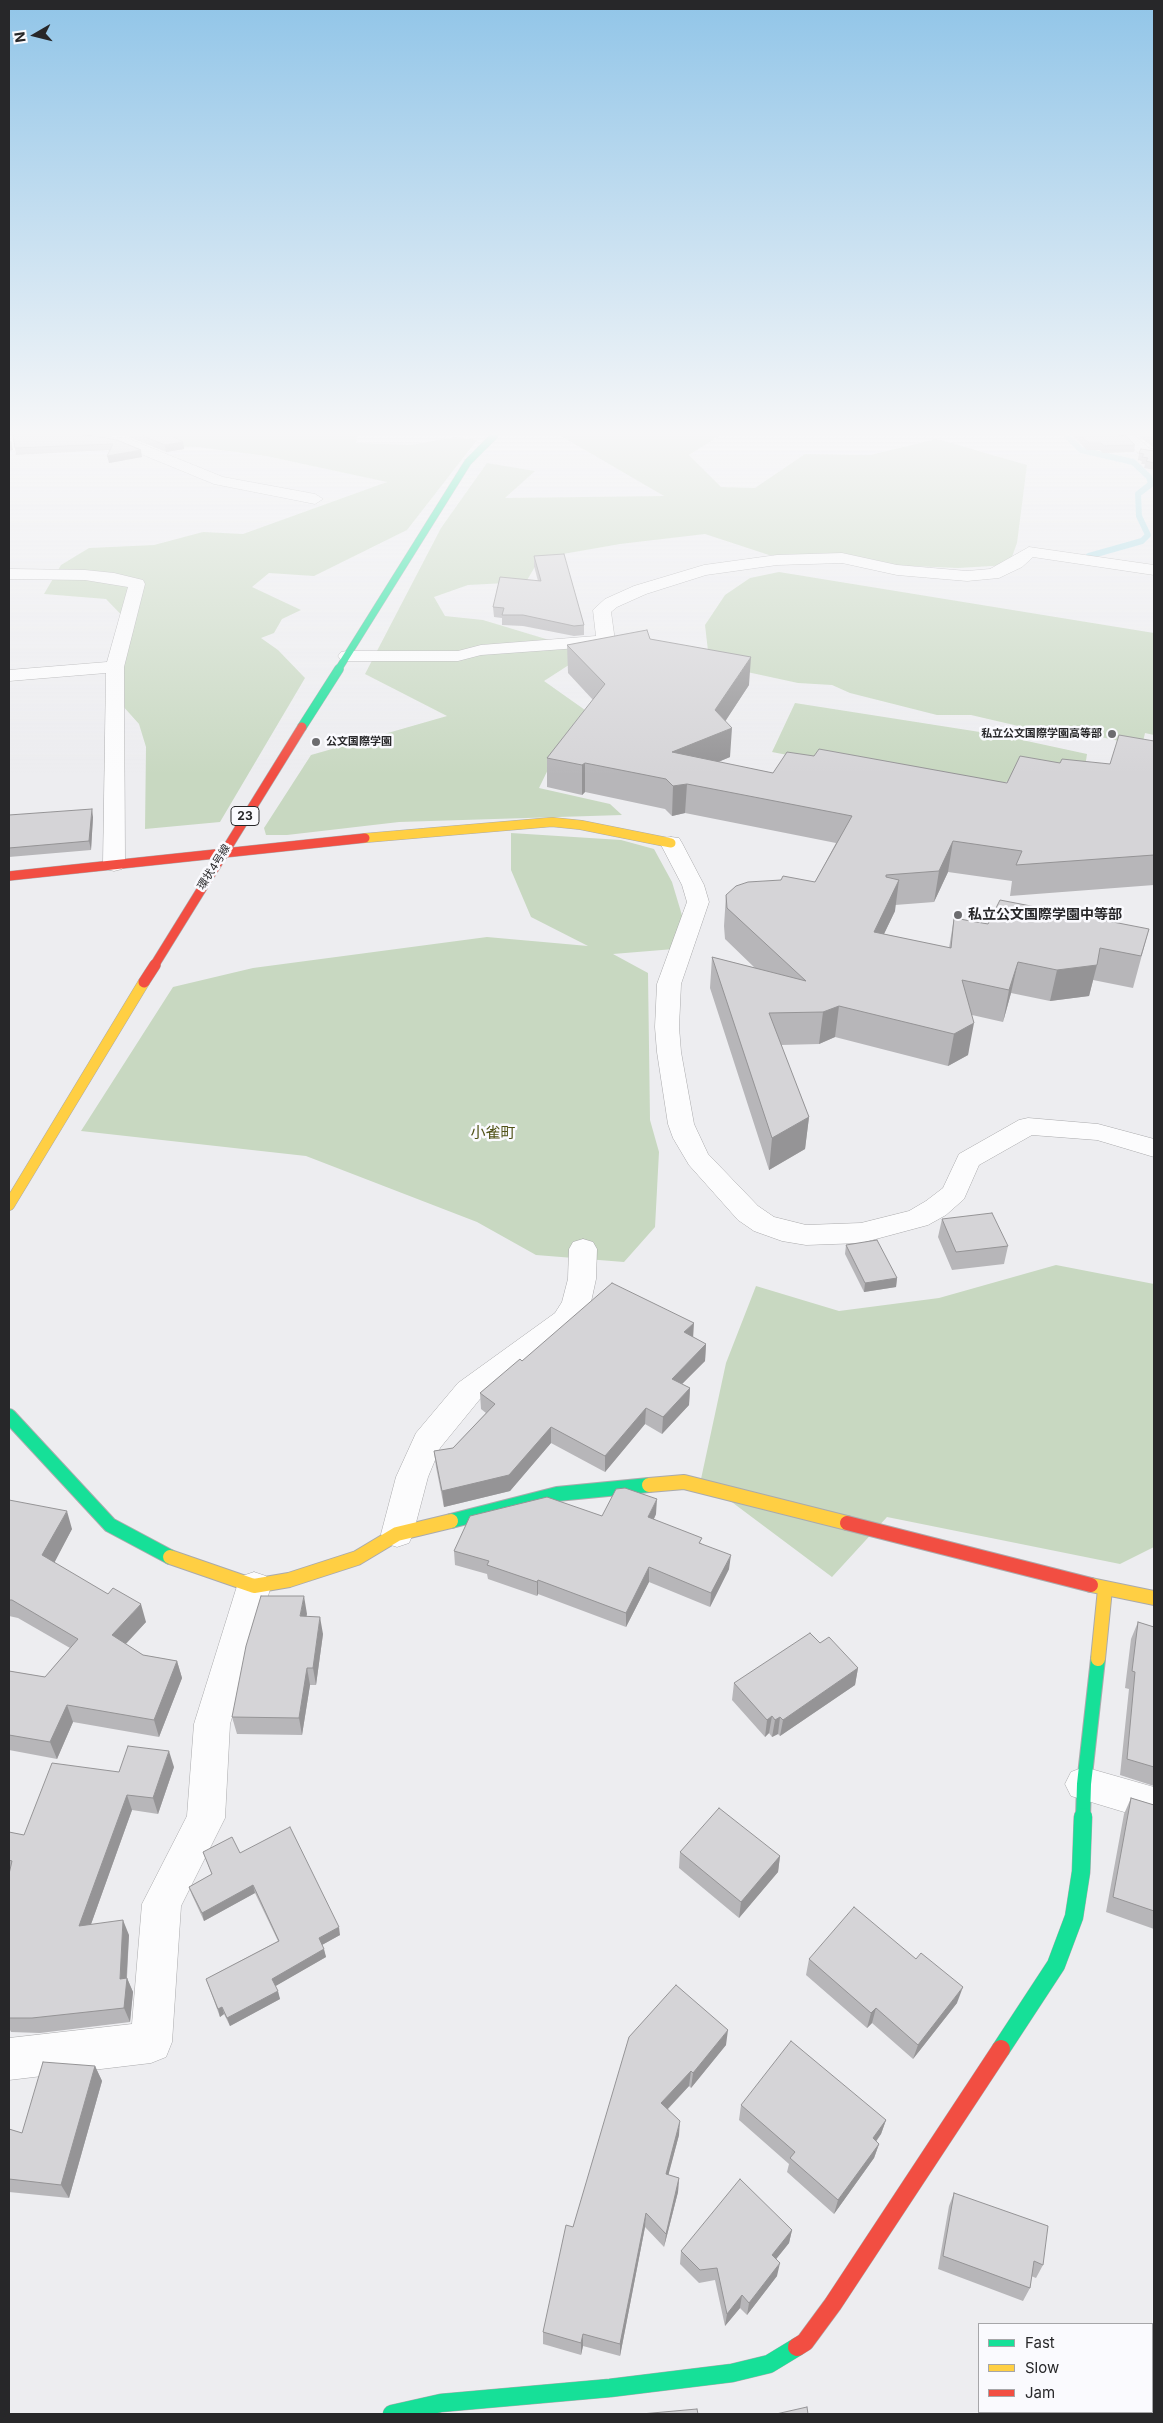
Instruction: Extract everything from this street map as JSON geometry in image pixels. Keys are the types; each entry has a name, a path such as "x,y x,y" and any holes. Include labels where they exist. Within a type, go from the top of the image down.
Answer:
{"street":[{"name":"環状4号線","path":"9,1204 223,852 414,549"},
{"path":"347,656 458,656 481,650 606,642 602,610 611,603 640,590 704,570 777,560 842,558 896,570 967,576 993,574 1016,562 1029,552 1154,570"},
{"path":"9,574 85,575 114,578 137,584 115,667 114,864"},
{"path":"9,675 115,667"},
{"path":"9,876 223,852 552,822 624,832 671,843 693,885 698,902 669,984 667,1027 680,1124 698,1159 748,1213 764,1224 782,1231 798,1234 861,1233 918,1218 936,1208 954,1193 968,1160 1028,1126 1098,1132 1154,1148"},
{"path":"397,1534 412,1477 427,1442 469,1391 565,1321 576,1302 582,1279 583,1249"},
{"path":"9,1416 110,1525 178,1562 254,1586 289,1580 357,1558 397,1534 557,1494 684,1482 1105,1589 1154,1598"},
{"path":"9,2059 151,2042 162,1904 206,1818 212,1724 254,1586"},
{"path":"392,2414 441,2403 610,2388 732,2373 769,2364 805,2342 833,2304 1056,1965 1074,1917 1080,1881 1084,1784 1105,1589"},
{"path":"1084,1784 1154,1804"}],"green space":[{"path":"87,549 368,549 314,576 269,573 252,587 301,610 282,619 274,633 261,638 278,650 305,678 220,822 145,829 146,747 139,724 113,695 134,628 106,599 44,594 61,565"},
{"path":"430,549 591,549 540,558 526,582 468,585 434,597 445,616 483,620 589,652 544,681 585,710 559,747 539,788 610,804 622,815 399,822 287,835 266,835 264,828 311,755 447,716 365,674"},
{"path":"751,549 1015,549 1009,565 958,568 838,563 769,555"},
{"path":"779,572 1154,633 1154,735 1145,733 1142,746 1087,734 1057,735 971,715 937,715 850,693 832,685 798,683 724,667 708,651 705,625 725,595 750,578"},
{"path":"795,703 999,735 1087,754 1082,788 1018,780 961,789 772,752"},
{"path":"511,833 621,840 654,849 672,882 684,922 674,949 613,954 648,973 650,1120 659,1152 655,1227 624,1262 536,1255 477,1222 306,1156 81,1131 173,987 253,968 487,937 588,946 531,917 511,870"},
{"path":"1056,1265 1154,1284 1154,1547 1120,1564 887,1517 832,1577 701,1479 726,1363 756,1286 839,1311 939,1298"}],"building":[{"path":"564,554 584,625 574,626 523,615 502,615 504,608 493,607 500,577 541,581 534,556"},
{"path":"647,630 650,639 751,657 715,710 732,728 672,752 773,773 787,752 814,756 819,749 1007,783 1020,756 1060,763 1062,759 1110,764 1119,735 1154,741 1154,855 1016,865 1022,851 953,841 939,871 886,875 886,877 899,880 874,932 951,948 954,918 988,924 1000,900 1149,929 1141,956 1100,948 1097,965 1057,970 1018,962 1009,990 962,980 974,1023 954,1034 839,1006 823,1012 769,1013 809,1117 772,1138 712,957 806,981 727,908 726,895 736,886 748,882 781,880 783,876 815,882 852,816 687,784 673,786 666,779 585,763 582,765 547,758 605,684 567,645"},
{"path":"92,809 89,841 9,848 9,815"},
{"path":"992,1213 1008,1246 956,1252 942,1219"},
{"path":"877,1240 897,1278 865,1283 846,1245"},
{"path":"612,1283 694,1323 684,1332 706,1344 672,1379 690,1388 663,1417 646,1408 605,1456 551,1427 509,1475 442,1491 434,1451 453,1448 495,1404 480,1393 520,1359 522,1361"},
{"path":"625,1488 657,1499 648,1517 702,1538 699,1543 731,1555 711,1593 649,1567 626,1613 538,1580 537,1582 487,1565 489,1561 454,1551 470,1516 547,1497 602,1516 616,1489"},
{"path":"9,1500 67,1511 42,1555 108,1594 113,1588 141,1604 112,1635 143,1655 177,1661 154,1720 67,1705 50,1742 9,1735 9,1671 45,1677 78,1639 9,1600"},
{"path":"261,1596 304,1596 300,1616 320,1617 313,1668 307,1668 299,1718 232,1717 246,1646"},
{"path":"1138,1622 1154,1627 1154,1767 1127,1759 1135,1672 1132,1671"},
{"path":"810,1633 820,1643 829,1637 858,1668 783,1720 780,1717 775,1720 772,1716 767,1720 734,1683"},
{"path":"128,1746 169,1751 153,1798 127,1795 79,1926 123,1920 120,1979 127,1978 124,2008 32,2018 9,2018 9,1874 12,1861 9,1860 9,1832 24,1835 52,1763 119,1772"},
{"path":"1131,1798 1154,1805 1154,1911 1113,1897"},
{"path":"719,1808 780,1856 741,1902 680,1852"},
{"path":"290,1827 339,1927 319,1938 324,1949 272,1979 278,1991 227,2018 222,2007 218,2009 206,1979 279,1941 253,1885 202,1913 189,1887 212,1874 203,1852 232,1837 240,1853"},
{"path":"854,1907 916,1959 921,1953 963,1987 918,2045 876,2008 871,2013 809,1959"},
{"path":"676,1985 728,2030 693,2073 691,2071 661,2103 680,2121 666,2174 679,2178 666,2234 646,2213 620,2344 583,2334 581,2343 543,2332 566,2225 573,2227 629,2037"},
{"path":"791,2041 886,2120 873,2138 879,2144 838,2200 790,2158 795,2152 741,2105"},
{"path":"43,2062 95,2066 61,2185 9,2179 9,2129 22,2133"},
{"path":"740,2179 792,2230 772,2255 780,2263 749,2303 742,2295 727,2314 717,2268 700,2270 681,2251"},
{"path":"954,2193 1048,2226 1043,2265 1034,2261 1030,2288 943,2256"},
{"path":"807,2407 808,2414 776,2414"},
{"path":"697,2409 698,2414 641,2414"}],"waterway":[{"path":"1089,556 1113,549"}],"traffic: fast":[{"path":"302,727 413,549"},
{"path":"9,1416 110,1525 170,1557"},
{"path":"451,1521 557,1494 649,1485"},
{"path":"1001,2049 1056,1965 1074,1917 1081,1872 1084,1784 1098,1659"},
{"path":"392,2414 441,2403 610,2388 732,2373 769,2364 797,2347"}],"traffic: slow":[{"path":"365,838 552,822 581,825 671,843"},
{"path":"9,1205 144,982"},
{"path":"649,1485 684,1482 847,1523"},
{"path":"170,1557 254,1586 289,1580 357,1558 397,1534 451,1521"},
{"path":"1091,1585 1154,1598"},
{"path":"1098,1659 1105,1589"}],"traffic: jam":[{"path":"144,982 302,727"},
{"path":"9,876 365,838"},
{"path":"847,1523 1091,1585"},
{"path":"797,2347 805,2342 833,2304 1001,2049"}],"place":[{"name":"私立公文国際学園高等部","path":"1112,734"},
{"name":"公文国際学園","path":"316,742"},
{"name":"私立公文国際学園中等部","path":"958,915"}],"district":[{"name":"小雀町","path":"493,1133"}]}
